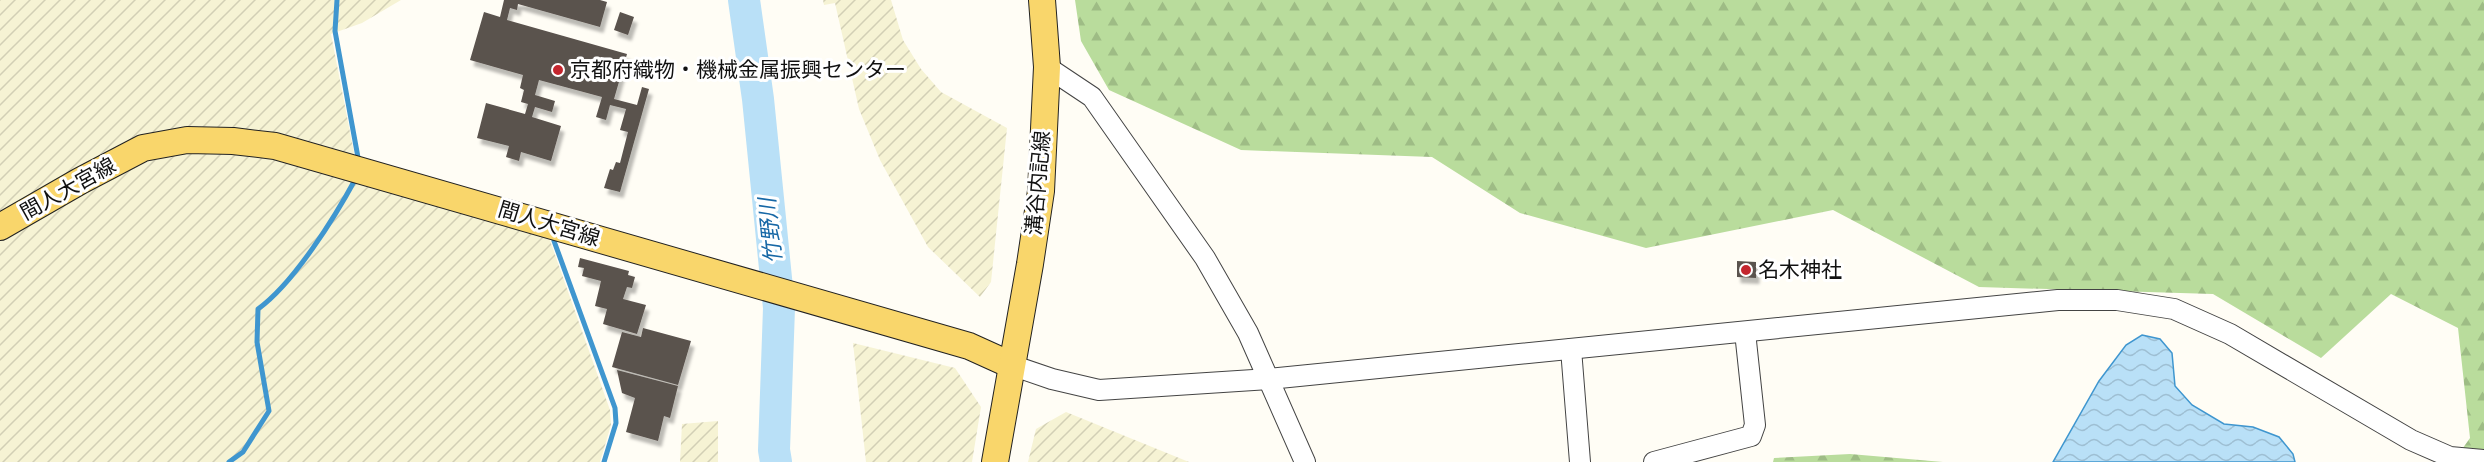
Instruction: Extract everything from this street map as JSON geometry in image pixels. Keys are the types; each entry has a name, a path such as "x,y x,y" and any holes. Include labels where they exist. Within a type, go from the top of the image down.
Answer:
{"main road":[{"name":"溝谷内記線","path":"1011,365 1041,191 1047,67 1042,0"},
{"name":"間人大宮線","path":"0,227 143,148 188,140 233,141 275,146 366,170 879,322 969,346 1011,365"},
{"path":"995,462 1011,365"}],"street":[{"path":"1047,67 1092,97 1205,258 1248,333 1305,462"},
{"path":"1011,365 1052,379 1099,390 1269,379 2058,300 2117,300 2174,309 2230,334 2411,440 2450,457 2484,460"},
{"path":"1654,462 1751,436 1755,425 1745,332"},
{"path":"1571,349 1580,462"}],"shaded area":[{"path":"0,0 401,0 362,23 331,34 355,158 187,133 0,217"},
{"path":"823,0 891,0 903,40 921,69 941,92 1007,128 991,282 980,297 928,247 880,160 859,109 835,3 824,5"},
{"path":"187,149 273,155 548,235 610,410 611,425 600,462 0,462 0,236 145,159"},
{"path":"853,343 955,368 981,407 972,462 866,462"},
{"path":"1066,412 1189,462 1028,462 1036,429"},
{"path":"718,421 718,462 680,462 682,424"}],"green space":[{"path":"1075,0 2484,0 2484,462 2453,462 2470,438 2458,328 2391,294 2321,358 2213,294 1979,287 1833,210 1646,248 1520,213 1432,157 1241,150 1109,90 1081,41"},
{"path":"1850,454 1943,462 1773,462 1774,458"}],"water":[{"path":"2142,335 2160,339 2172,353 2175,386 2192,405 2224,424 2253,427 2279,437 2293,454 2295,462 2053,462 2099,381 2126,345"}],"building":[{"path":"504,0 600,0 607,2 600,27 518,4 517,10 510,8 507,20 627,54 614,99 637,105 642,87 649,89 620,192 604,188 610,169 613,170 616,162 620,163 628,132 620,130 626,109 610,105 606,120 596,117 602,97 539,80 535,95 555,101 552,112 535,107 532,117 561,126 551,161 521,152 519,161 506,157 509,146 477,138 486,103 525,114 528,104 521,102 524,90 520,88 523,75 470,60 484,12 500,17"},
{"path":"620,12 634,17 628,35 614,30"},
{"path":"580,258 629,271 628,275 635,277 632,288 627,287 623,299 646,305 637,334 603,324 607,309 595,306 601,281 582,276 584,268 578,267"},
{"path":"1737,261 1756,262 1756,278 1737,277"},
{"path":"643,328 691,341 678,385 612,367 622,332 641,337"},
{"path":"617,370 678,386 670,418 664,416 658,441 626,432 635,398 622,393"}],"waterway":[{"path":"337,0 335,31 359,163"},
{"name":"竹野川","path":"744,0 758,99 779,308 774,450 776,462"},
{"path":"229,462 243,452 269,411 257,342 258,309 286,283 313,248 356,178"},
{"path":"554,241 615,408 616,423 604,462"}],"place":[{"name":"京都府織物・機械金属振興センター","path":"558,70"},
{"name":"名木神社","path":"1746,270"}]}
